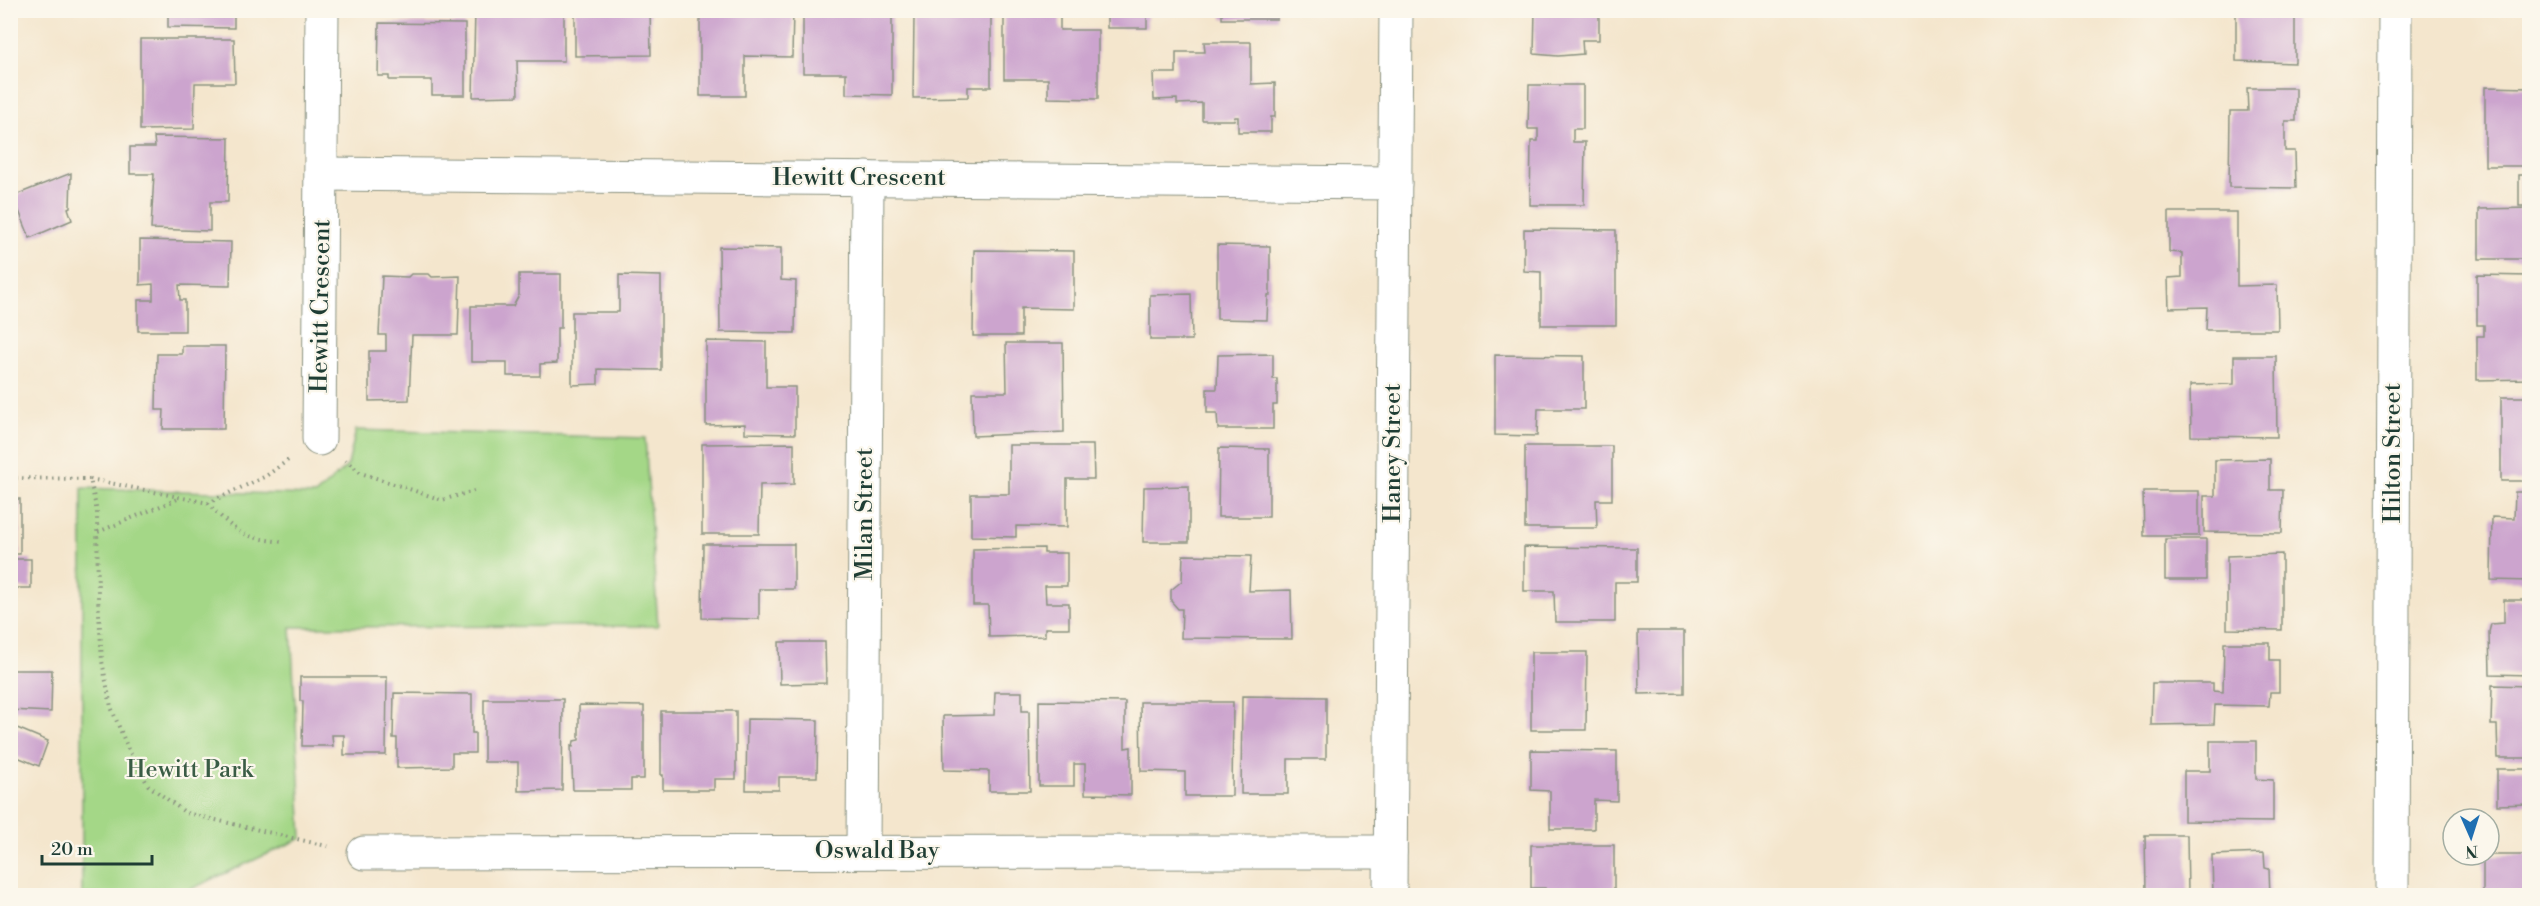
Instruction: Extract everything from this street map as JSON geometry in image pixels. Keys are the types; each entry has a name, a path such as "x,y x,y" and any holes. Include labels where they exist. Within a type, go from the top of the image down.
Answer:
{"street":[{"name":"Hewitt Crescent","path":"319,439 322,10"},
{"name":"Haney Street","path":"1390,896 1396,10"},
{"name":"Hilton Street","path":"2392,896 2395,10"},
{"name":"Hewitt Crescent","path":"322,174 1395,183"},
{"name":"Milan Street","path":"863,850 867,178"},
{"name":"Oswald Bay","path":"364,853 863,850 1390,852"}],"path":[{"path":"10,478 90,479 208,503 266,476 319,439 361,473 371,477 442,500 474,491"},
{"path":"90,479 97,512 98,598 102,661 111,706 128,749 148,785 186,813 258,828 305,842 364,853"},
{"path":"98,532 180,498"},
{"path":"208,503 227,525 254,539 284,542"}],"green space":[{"name":"Hewitt Park","path":"356,430 645,438 658,626 291,627 302,838 178,895 82,895 82,488 315,495 348,465"}],"building":[{"path":"168,10 234,10 234,28 168,27"},
{"path":"475,10 564,10 564,61 517,61 518,96 473,97"},
{"path":"575,10 650,10 651,55 575,56"},
{"path":"700,10 793,10 792,57 745,56 745,96 700,96"},
{"path":"803,10 892,10 892,95 846,94 846,73 803,73"},
{"path":"1004,10 1060,10 1060,30 1098,30 1098,99 1048,98 1048,79 1004,79"},
{"path":"1107,10 1147,10 1147,28 1107,28"},
{"path":"1222,10 1277,10 1277,19 1222,19"},
{"path":"1535,10 1599,10 1599,40 1582,40 1583,54 1558,56 1534,54"},
{"path":"2236,10 2295,10 2295,63 2236,61"},
{"path":"957,14 957,16 991,16 991,87 968,87 968,97 913,98 914,15"},
{"path":"379,23 465,24 465,95 432,95 432,80 389,80 389,76 378,76"},
{"path":"140,39 234,39 235,83 195,83 194,129 140,130"},
{"path":"1204,42 1251,42 1251,84 1275,83 1275,117 1271,117 1271,132 1238,132 1238,117 1234,120 1202,120 1202,103 1177,104 1177,99 1154,100 1153,73 1176,73 1176,52 1205,52"},
{"path":"1529,85 1583,85 1583,129 1573,129 1573,142 1585,142 1584,205 1530,205 1531,141 1538,141 1538,129 1528,129"},
{"path":"2485,87 2530,88 2530,166 2485,166"},
{"path":"2247,88 2296,88 2296,121 2285,121 2285,151 2295,151 2296,188 2229,187 2230,111 2248,111"},
{"path":"154,137 229,138 228,202 210,202 210,231 151,229 154,174 130,174 130,147 155,147"},
{"path":"71,173 70,207 68,208 72,220 30,238 13,196"},
{"path":"2519,175 2530,175 2530,206 2519,206"},
{"path":"2530,208 2530,259 2479,259 2479,209"},
{"path":"2169,212 2237,212 2237,286 2277,285 2278,330 2206,330 2207,307 2169,308 2168,278 2182,277 2182,253 2169,252"},
{"path":"1524,229 1616,230 1616,325 1541,325 1541,272 1524,271"},
{"path":"140,240 231,242 230,286 179,285 180,300 185,300 185,331 138,331 138,300 153,300 153,284 140,285"},
{"path":"1217,245 1270,246 1270,295 1268,295 1267,320 1217,319"},
{"path":"719,247 781,248 781,280 796,281 795,333 720,332"},
{"path":"974,250 1074,251 1074,309 1021,308 1021,336 973,336"},
{"path":"411,274 429,274 432,277 460,276 458,335 412,335 409,400 369,401 369,351 386,351 386,335 379,335 382,276 408,277"},
{"path":"519,274 561,274 561,328 557,328 557,363 540,364 540,376 507,376 507,362 471,362 471,306 513,306 519,295"},
{"path":"619,275 661,276 661,370 598,369 598,384 572,385 572,312 619,312"},
{"path":"2477,275 2530,276 2530,379 2477,380 2477,336 2484,336 2484,325 2477,325"},
{"path":"1191,294 1192,340 1150,340 1150,295"},
{"path":"706,341 766,342 766,387 795,387 795,434 745,433 745,424 706,425"},
{"path":"1006,343 1063,343 1064,432 973,436 972,392 1007,392"},
{"path":"182,346 225,346 224,429 163,429 164,410 156,410 157,354 182,354"},
{"path":"1273,354 1273,379 1277,379 1277,405 1273,405 1273,429 1218,429 1217,413 1207,413 1207,389 1217,389 1218,355"},
{"path":"1495,355 1584,356 1584,409 1538,409 1537,436 1495,435"},
{"path":"2234,356 2276,356 2277,437 2191,436 2190,385 2234,384"},
{"path":"2501,397 2530,397 2530,481 2501,481"},
{"path":"794,443 794,484 760,485 759,534 702,534 702,444"},
{"path":"1009,445 1093,445 1094,479 1067,479 1067,527 1016,526 1016,537 971,536 971,494 1009,494"},
{"path":"1525,446 1612,446 1612,500 1596,500 1597,528 1525,528"},
{"path":"1219,448 1269,449 1269,517 1218,517"},
{"path":"2270,459 2270,490 2283,490 2282,533 2204,532 2204,496 2215,496 2215,460"},
{"path":"1189,486 1189,542 1143,542 1144,487"},
{"path":"2143,491 2199,491 2199,536 2144,536"},
{"path":"2515,492 2530,492 2530,581 2491,580 2492,517 2514,518"},
{"path":"10,499 20,499 20,554 10,554"},
{"path":"2165,539 2206,539 2206,580 2165,580"},
{"path":"703,544 794,544 794,589 759,589 759,619 702,618"},
{"path":"1524,547 1637,548 1637,582 1615,582 1615,622 1555,622 1554,591 1524,591"},
{"path":"1044,548 1044,553 1067,553 1067,586 1045,586 1046,603 1069,603 1069,628 1045,628 1045,636 989,637 988,605 973,605 973,549"},
{"path":"2282,554 2282,630 2227,629 2227,556"},
{"path":"1183,555 1251,556 1249,591 1291,590 1292,639 1181,638 1182,609 1178,609 1171,601 1171,590 1182,581"},
{"path":"10,559 31,559 31,588 10,588"},
{"path":"2504,600 2530,600 2530,675 2490,674 2489,632 2491,624 2504,623"},
{"path":"1638,631 1684,631 1684,693 1639,694"},
{"path":"779,642 825,642 826,683 780,684"},
{"path":"2224,643 2270,643 2270,660 2279,660 2279,692 2270,692 2269,706 2215,705 2214,724 2151,725 2152,683 2213,683 2213,691 2223,692"},
{"path":"1531,652 1587,652 1586,730 1531,730"},
{"path":"10,670 52,670 51,712 10,710"},
{"path":"300,677 387,677 386,755 344,755 344,735 332,735 333,746 302,746 303,701 300,701"},
{"path":"2492,685 2530,686 2530,758 2498,758 2497,725 2491,725"},
{"path":"995,692 1022,692 1022,711 1029,711 1030,791 989,791 989,771 944,770 943,716 994,715"},
{"path":"394,693 472,694 472,733 475,733 475,753 452,753 452,767 397,768 397,738 393,738"},
{"path":"1242,696 1326,697 1326,759 1288,759 1288,794 1241,794"},
{"path":"484,699 563,699 562,790 518,791 518,762 484,762"},
{"path":"1039,701 1125,702 1125,748 1131,747 1131,795 1085,794 1085,764 1074,764 1074,786 1039,786"},
{"path":"1140,702 1233,702 1232,796 1185,796 1185,772 1141,771"},
{"path":"579,705 644,706 644,779 631,779 631,790 573,790 571,746 573,747 574,741 579,740"},
{"path":"661,711 736,711 736,779 714,779 714,790 663,790"},
{"path":"747,719 818,720 817,777 779,777 779,790 746,790"},
{"path":"10,725 48,741 39,766 10,754"},
{"path":"2210,741 2256,741 2256,779 2273,780 2273,822 2184,821 2184,771 2210,771"},
{"path":"1531,750 1617,751 1617,801 1594,800 1594,829 1550,829 1550,791 1531,790"},
{"path":"2497,769 2530,769 2530,804 2497,805"},
{"path":"2145,835 2187,835 2188,892 2146,892"},
{"path":"1531,845 1614,845 1614,896 1545,896 1545,888 1531,888"},
{"path":"2264,853 2265,868 2269,869 2270,896 2213,896 2212,855"},
{"path":"2501,855 2530,855 2530,896 2483,896 2483,867 2501,867"}]}
